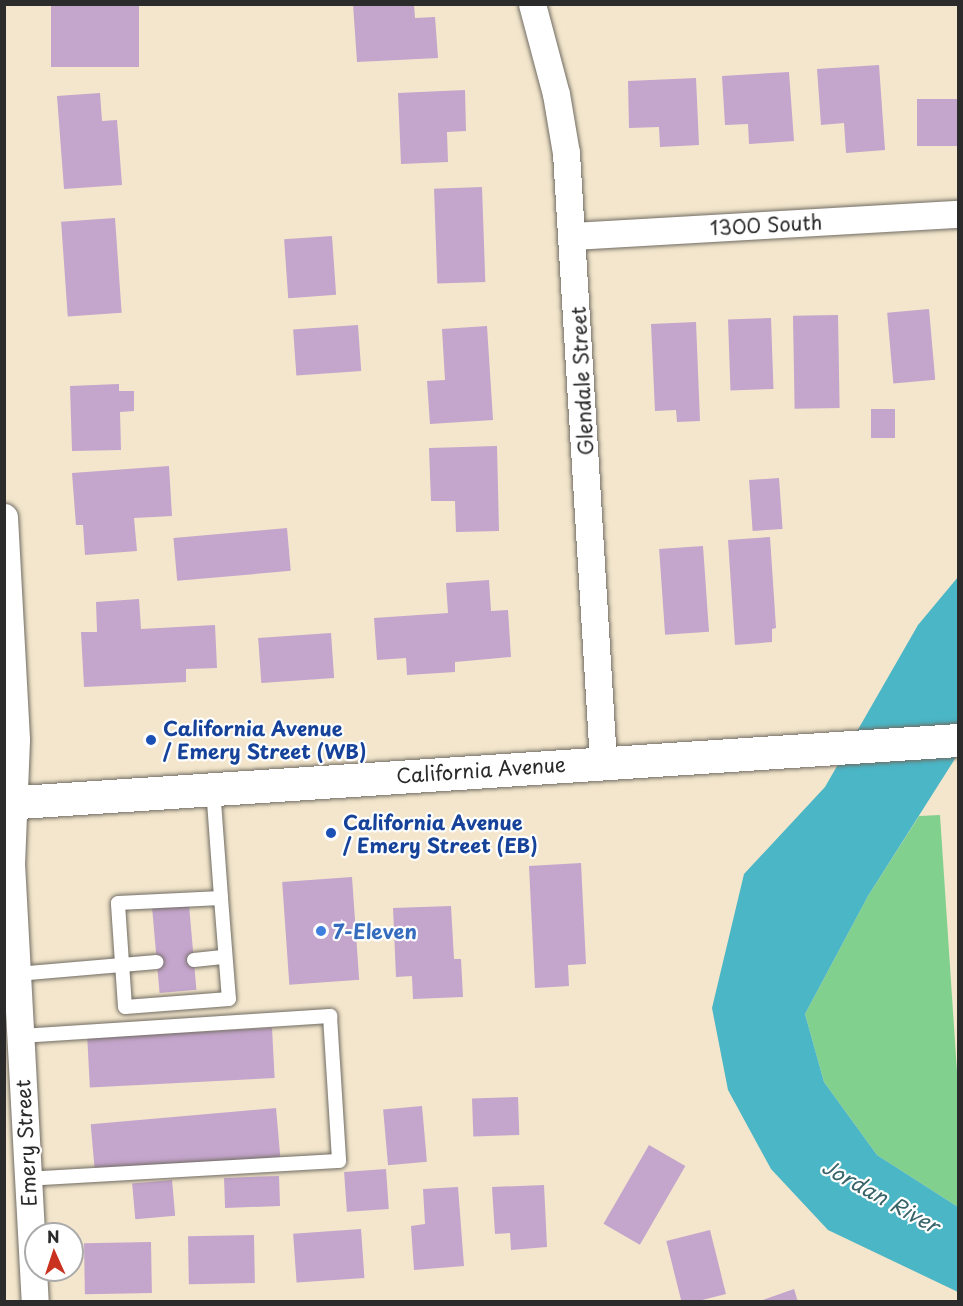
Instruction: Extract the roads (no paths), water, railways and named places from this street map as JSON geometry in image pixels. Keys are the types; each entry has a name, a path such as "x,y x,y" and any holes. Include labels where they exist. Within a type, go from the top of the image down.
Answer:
{"main road":[{"name":"California Avenue","path":"8,803 603,761 958,740"}],"street":[{"name":"Glendale Street","path":"532,4 556,94 573,236 603,761"},
{"name":"1300 South","path":"573,236 958,214"},
{"name":"Emery Street","path":"4,518 16,740 8,803 35,1302"}],"lane":[{"path":"213,788 229,999 125,1007 118,903 221,898"},
{"path":"194,960 225,957"},
{"path":"17,974 156,962"},
{"path":"20,1036 330,1016 339,1161 28,1179"}],"water":[{"name":"Jordan River","path":"958,577 958,754 868,896 805,1014 824,1082 877,1155 958,1207 958,1292 828,1230 771,1169 728,1090 712,1008 744,874 825,787 918,625"}],"place":[{"name":"California Avenue / Emery Street (WB)","path":"151,740"},
{"name":"California Avenue / Emery Street (EB)","path":"331,833"},
{"name":"7-Eleven","path":"321,931"}]}
